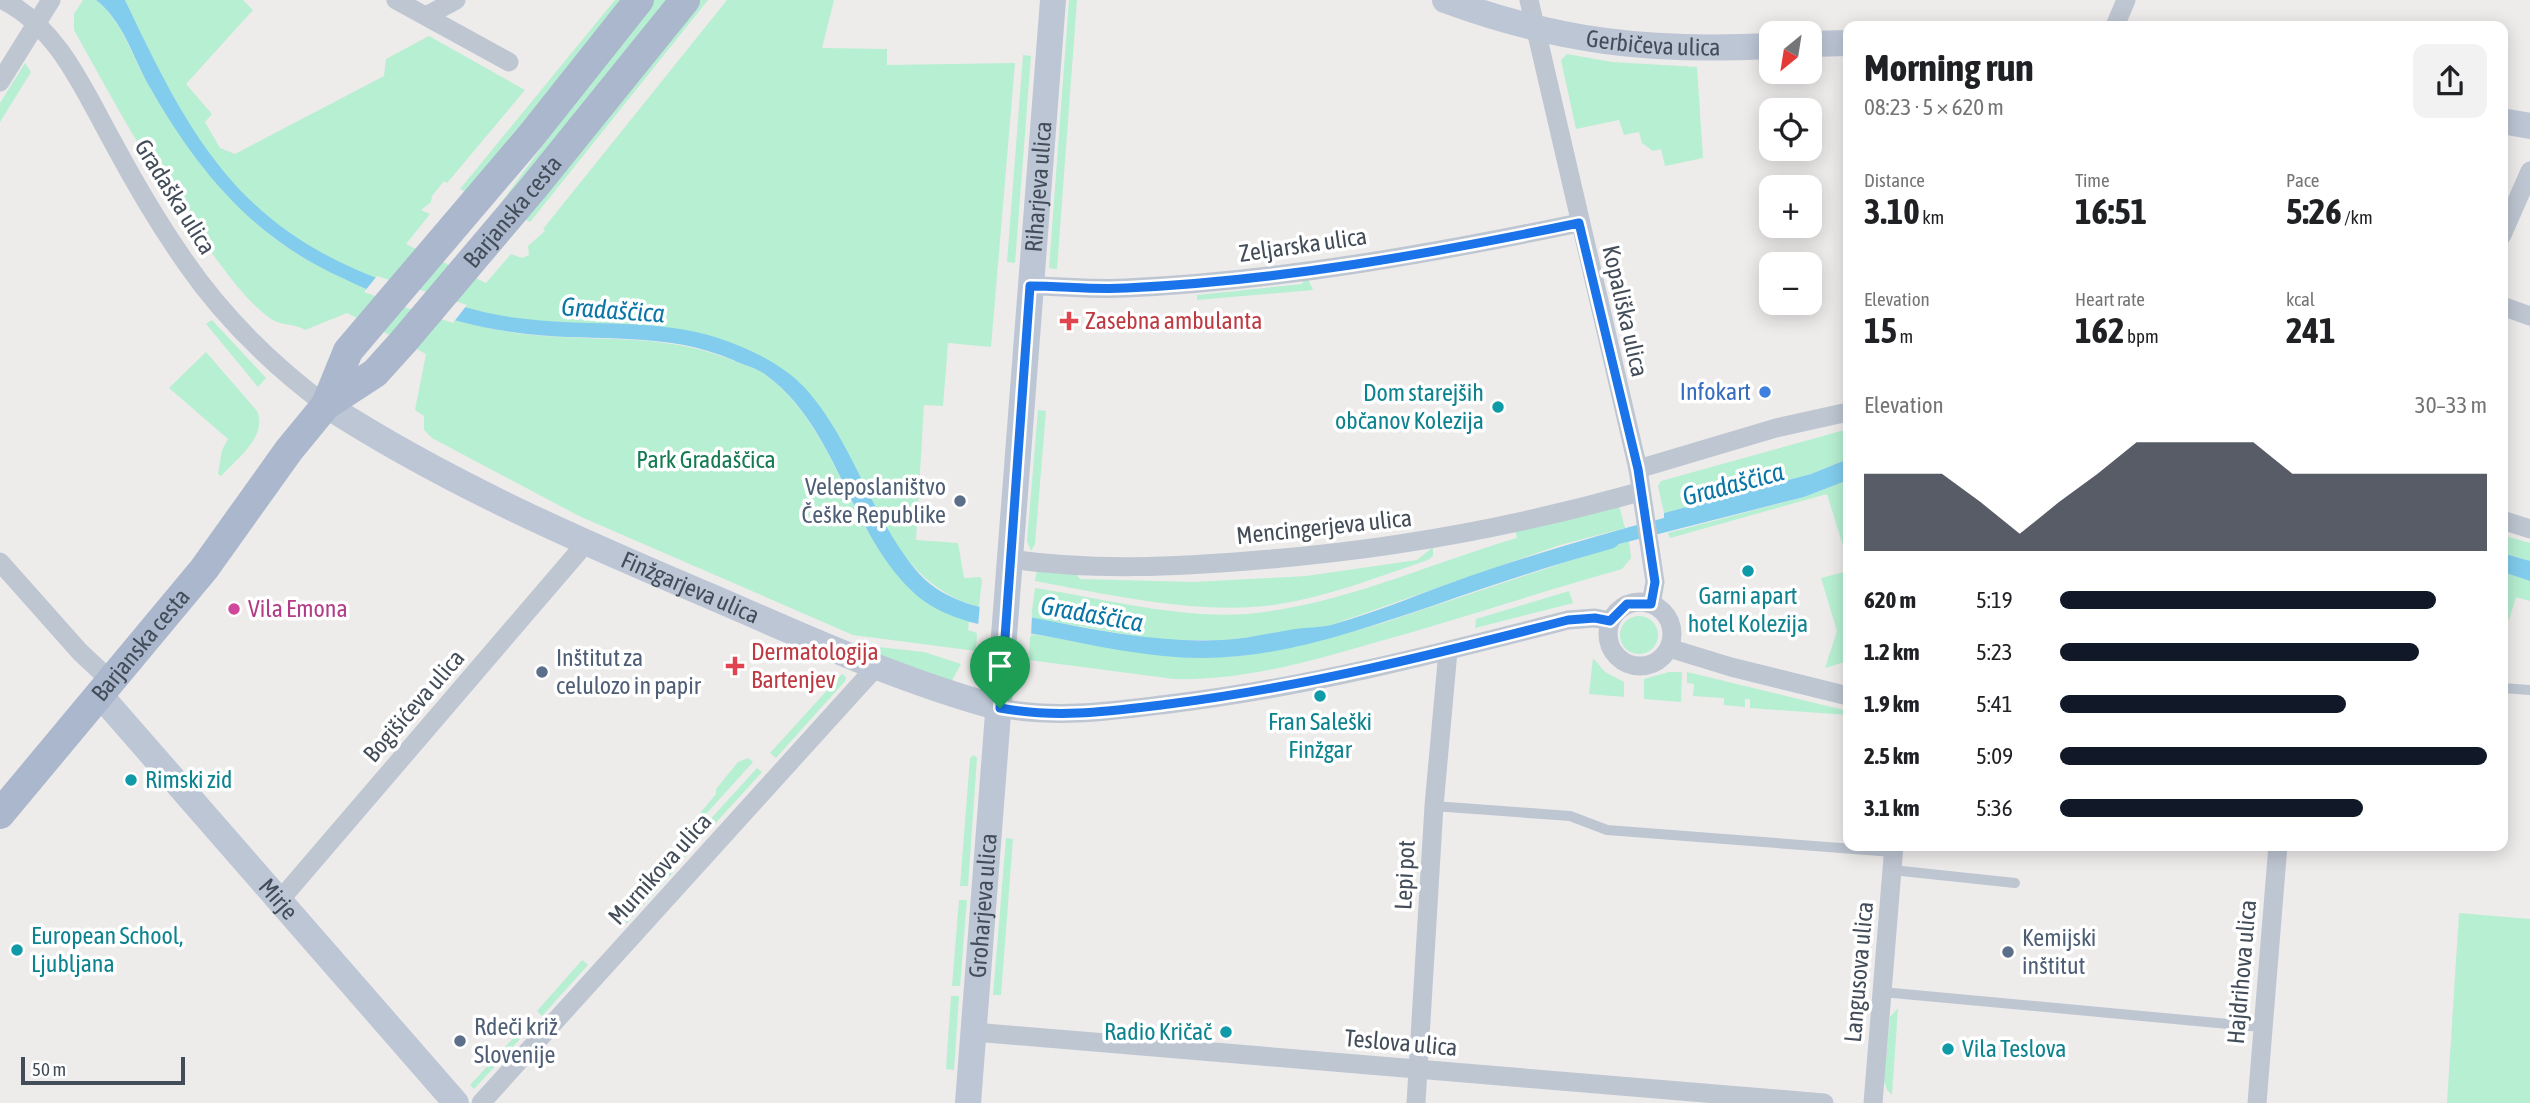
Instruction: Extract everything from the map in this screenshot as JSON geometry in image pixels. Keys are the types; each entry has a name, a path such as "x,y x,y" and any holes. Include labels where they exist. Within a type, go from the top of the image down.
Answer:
{"main road":[{"name":"Barjanska cesta","path":"326,405 348,351 639,0"},
{"name":"Barjanska cesta","path":"0,814 204,569 289,450 326,405 374,373 403,342 685,0"}],"street":[{"name":"Gradaška ulica","path":"3,0 37,24 62,53 146,200 208,293 272,362 326,405"},
{"path":"0,82 50,0"},
{"path":"396,0 509,62"},
{"path":"426,16 456,0"},
{"name":"Riharjeva ulica","path":"1000,708 1053,0"},
{"name":"Gerbičeva ulica","path":"1445,0 1537,30 1635,47 1715,49 1759,47"},
{"name":"Kopališka ulica","path":"1529,0 1638,469 1642,514 1655,582 1651,604"},
{"path":"2117,21 2126,0"},
{"path":"1822,44 1843,43"},
{"path":"2508,122 2530,126"},
{"path":"2508,221 2530,171"},
{"name":"Zeljarska ulica","path":"1030,286 1122,289 1236,279 1474,244 1579,223"},
{"path":"2508,308 2530,316"},
{"name":"Finžgarjeva ulica","path":"326,405 435,469 586,543 876,667 1000,708 1041,715 1198,700 1318,680 1448,651 1568,620 1595,618 1610,621"},
{"path":"1638,469 1776,428 1843,413"},
{"name":"Mencingerjeva ulica","path":"1009,572 1359,552 1551,514 1639,492"},
{"path":"2508,522 2530,529"},
{"name":"Bogišićeva ulica","path":"280,900 586,543"},
{"name":"Mirje","path":"0,562 80,652 106,689 280,900 456,1103"},
{"path":"1627,604 1651,604 1659,608 1670,622 1670,648 1656,663 1636,667 1626,664 1618,658 1608,641 1610,621 1627,604"},
{"path":"1670,648 1731,667 1843,695"},
{"name":"Lepi pot","path":"1416,1103 1434,806 1448,651"},
{"name":"Murnikova ulica","path":"481,1103 876,667"},
{"name":"Groharjeva ulica","path":"968,1103 1000,708"},
{"name":"Hajdrihova ulica","path":"2256,1103 2277,851"},
{"name":"Langusova ulica","path":"1873,1103 1893,856"},
{"name":"Teslova ulica","path":"974,1032 1824,1103"}],"lane":[{"path":"2508,688 2530,690"},
{"path":"1434,806 1570,816 1607,830 1893,856 2015,883"},
{"path":"1882,992 2261,1027"}],"green space":[{"name":"Park Gradaščica","path":"83,0 96,0 113,18 164,110 221,188 267,232 322,268 370,291 446,318 524,334 686,346 763,373 796,404 819,437 875,543 898,575 929,601 969,621 968,630 977,633 976,651 853,635 579,516 432,438 424,430 424,416 415,410 426,354 347,313 305,330 277,322 259,310 232,280 157,174 74,30 74,14"},
{"path":"125,0 243,0 253,10 186,84 212,114 205,122 220,148 235,154 384,76 386,59 429,36 525,90 447,183 444,181 432,196 431,202 421,210 430,214 406,244 486,283 511,254 522,258 529,255 528,246 545,231 543,229 727,0 834,0 822,48 887,49 887,65 1015,63 991,347 948,343 943,406 924,405 916,540 958,543 964,578 980,577 982,580 979,607 952,596 928,580 907,560 873,510 808,396 787,373 751,352 724,341 669,329 554,323 476,310 434,299 351,268 312,248 278,226 249,201 210,156 178,106"},
{"path":"615,0 626,0 468,193 460,189"},
{"path":"654,0 671,0 498,207 578,97"},
{"path":"698,0 708,0 530,222 522,218"},
{"path":"1069,0 1077,0 1057,269 1049,268"},
{"path":"1567,54 1612,62 1697,67 1703,158 1665,166 1661,149 1653,151 1642,143 1639,132 1624,135 1619,120 1576,129 1561,60"},
{"path":"1023,55 1031,56 1015,263 1007,262"},
{"path":"25,63 31,72 0,122 0,103"},
{"path":"1304,279 1308,279 1313,290 1197,300 1197,295 1302,284"},
{"path":"212,320 266,378 258,387 206,324"},
{"path":"206,352 257,411 259,421 258,430 249,447 221,476 218,474 222,450 228,439 169,388"},
{"path":"1038,410 1046,411 1035,544 1031,551 1027,541"},
{"path":"1843,430 1843,461 1811,474 1664,513 1658,486 1661,481"},
{"path":"1843,482 1843,546 1827,494 1670,538 1668,533 1804,497"},
{"path":"1619,506 1625,528 1560,545 1328,626 1228,640 1159,640 1031,618 1035,588 1167,611 1220,615 1281,610 1383,583 1517,538 1515,529"},
{"path":"2508,537 2530,543 2530,561 2508,554"},
{"path":"1629,541 1631,558 1622,569 1352,649 1277,668 1225,677 1174,679 1029,660 1030,634 1200,658 1240,656 1316,642 1383,623"},
{"path":"1433,547 1433,556 1428,560 1333,592 1274,605 1215,607 1154,602 1035,581 1037,570 1073,570 1080,579 1194,582 1306,576 1417,560"},
{"path":"1843,572 1843,663 1825,668 1837,631 1821,578"},
{"path":"2508,574 2530,581 2530,601 2516,597 2509,620"},
{"path":"1569,591 1573,603 1475,628 1476,619"},
{"path":"1639,616 1653,621 1658,635 1653,649 1639,654 1625,649 1620,635 1625,621"},
{"path":"860,645 924,652 961,664 951,682 858,649"},
{"path":"1593,658 1605,672 1624,682 1624,697 1589,694"},
{"path":"1669,672 1682,672 1681,702 1644,699 1644,679"},
{"path":"1687,672 1843,710 1843,715 1750,708 1750,699 1745,699 1745,707 1724,705 1724,698 1693,696 1694,684 1687,683"},
{"path":"842,674 846,677 845,681 776,758 770,753"},
{"path":"974,755 977,758 968,886 960,886 970,758"},
{"path":"748,758 753,762 677,846 675,843 716,794 716,789 738,762"},
{"path":"757,768 762,772 682,860 677,856"},
{"path":"1006,838 1013,839 1001,995 993,995"},
{"path":"668,867 673,872 627,923 621,918"},
{"path":"959,900 967,900 960,986 952,986"},
{"path":"2459,913 2530,919 2530,1103 2447,1103"},
{"path":"582,960 588,965 542,1016 537,1011"},
{"path":"951,996 959,996 954,1070 946,1069"},
{"path":"1898,1008 1892,1095 1884,1081 1890,1017"},
{"path":"528,1022 532,1026 474,1089 470,1085"}],"water":[{"path":"96,0 125,0 176,101 203,143 232,181 266,214 305,243 353,268 468,308 526,319 647,325 695,332 741,347 786,371 805,388 836,430 885,525 915,569 941,591 972,605 1085,628 1153,638 1222,640 1249,637 1349,620 1518,560 1664,518 1664,513 1811,474 1843,461 1843,482 1804,497 1619,544 1614,548 1347,633 1261,653 1202,658 1161,656 972,622 941,611 926,602 913,592 891,567 873,540 810,423 790,397 766,375 733,360 683,345 632,339 527,334 447,318 395,301 320,267 266,232 221,189 182,139 148,84 120,28"},
{"path":"2508,555 2530,561 2530,581 2508,574"}],"pier":[{"path":"377,276 467,305 453,323 364,292"},
{"path":"980,603 1032,614 1031,637 978,627"}],"place":[{"name":"Zasebna ambulanta","path":"1069,321"},
{"name":"Infokart","path":"1765,392"},
{"name":"Dom starejših občanov Kolezija","path":"1498,407"},
{"name":"Veleposlaništvo Češke Republike","path":"960,501"},
{"name":"Garni apart hotel Kolezija","path":"1748,571"},
{"name":"Vila Emona","path":"234,609"},
{"name":"Dermatologija Bartenjev","path":"735,666"},
{"name":"Inštitut za celulozo in papir","path":"542,672"},
{"name":"Fran Saleški Finžgar","path":"1320,696"},
{"name":"Rimski zid","path":"131,780"},
{"name":"European School, Ljubljana","path":"17,950"},
{"name":"Kemijski inštitut","path":"2008,952"},
{"name":"Radio Kričač","path":"1226,1032"},
{"name":"Rdeči križ Slovenije","path":"460,1041"},
{"name":"Vila Teslova","path":"1948,1049"}],"route":[{"path":"1579,223 1638,469 1642,514 1655,582 1651,604 1627,604 1614,614 1610,621 1595,618 1568,620 1448,651 1318,680 1230,696 1116,710 1041,715 1000,708 1030,286 1122,289 1236,279 1346,265 1579,223"}],"water label":[{"name":"Gradaščica","path":"613,310"},
{"name":"Gradaščica","path":"1733,484"},
{"name":"Gradaščica","path":"1092,614"}]}
